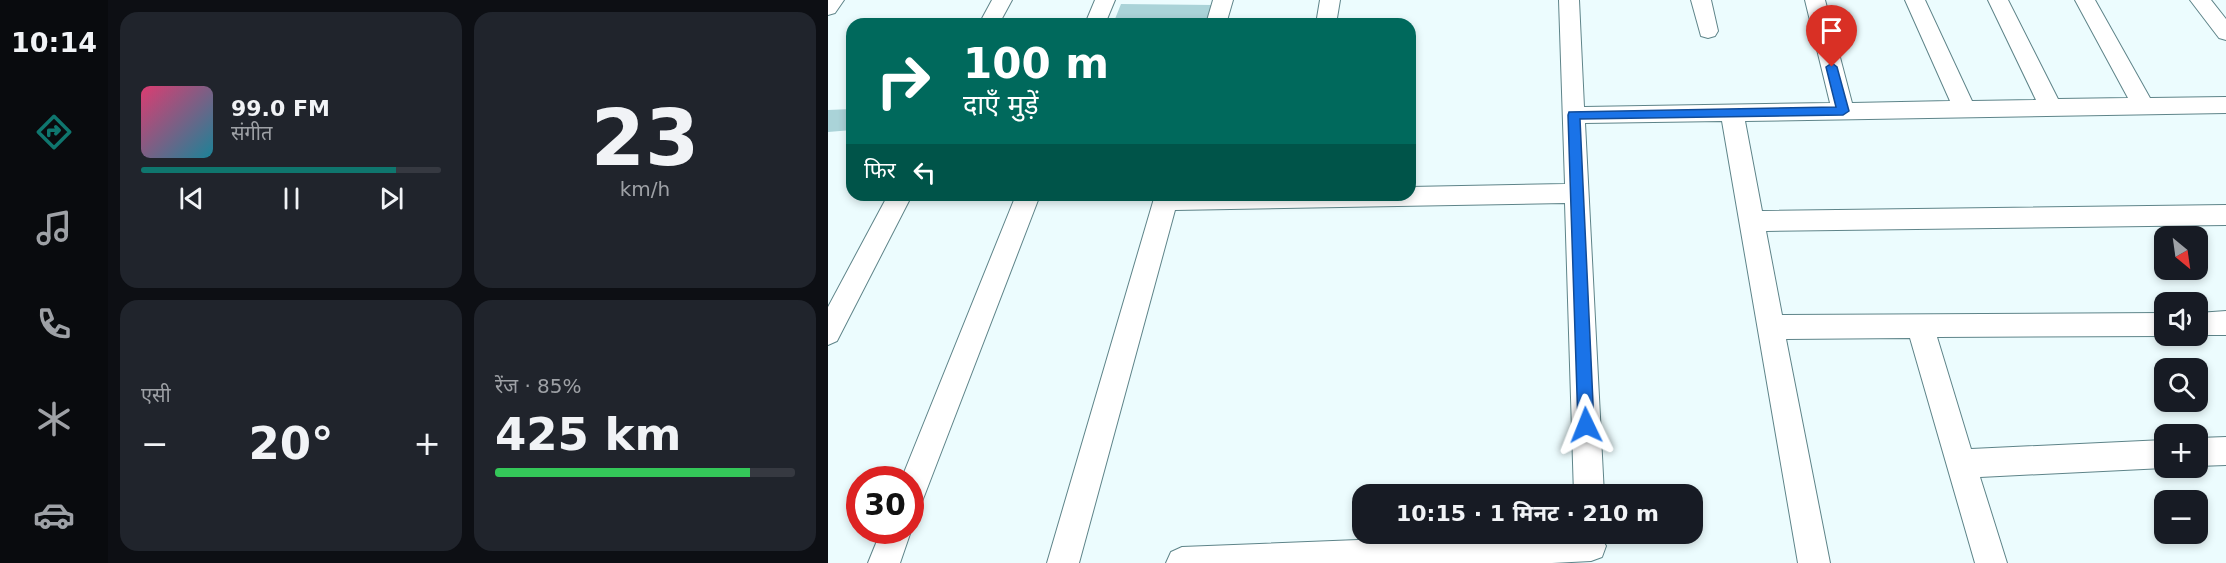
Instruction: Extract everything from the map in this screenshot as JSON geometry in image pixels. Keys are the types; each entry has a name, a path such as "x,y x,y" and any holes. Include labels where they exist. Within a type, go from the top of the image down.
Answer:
{"street":[{"path":"828,8 834,0"},
{"path":"992,18 1002,0"},
{"path":"1098,18 1105,0"},
{"path":"1218,18 1223,0"},
{"path":"1327,18 1330,0"},
{"path":"1569,0 1589,484"},
{"path":"1701,0 1708,31"},
{"path":"1815,0 1843,111"},
{"path":"1915,0 1965,109"},
{"path":"1998,0 2051,108"},
{"path":"2085,0 2144,106"},
{"path":"2200,0 2226,33"},
{"path":"1574,115 2226,105"},
{"path":"1732,113 1814,563"},
{"path":"1416,195 1577,193"},
{"path":"828,333 897,201"},
{"path":"921,466 1026,201"},
{"path":"1063,563 1166,201"},
{"path":"1752,221 2226,215"},
{"path":"2208,324 2226,323"},
{"path":"1771,327 2154,324"},
{"path":"1920,326 1991,563"},
{"path":"2208,452 2226,451"},
{"path":"1962,465 2154,455"},
{"path":"884,563 891,544"},
{"path":"1182,563 1367,559 1591,548"}],"building":[{"path":"1121,4 1213,5 1209,18 1115,18"},
{"path":"846,109 846,130 828,132 828,110"}],"route":[{"path":"1586,425 1574,115 1843,111 1832,67"}]}
